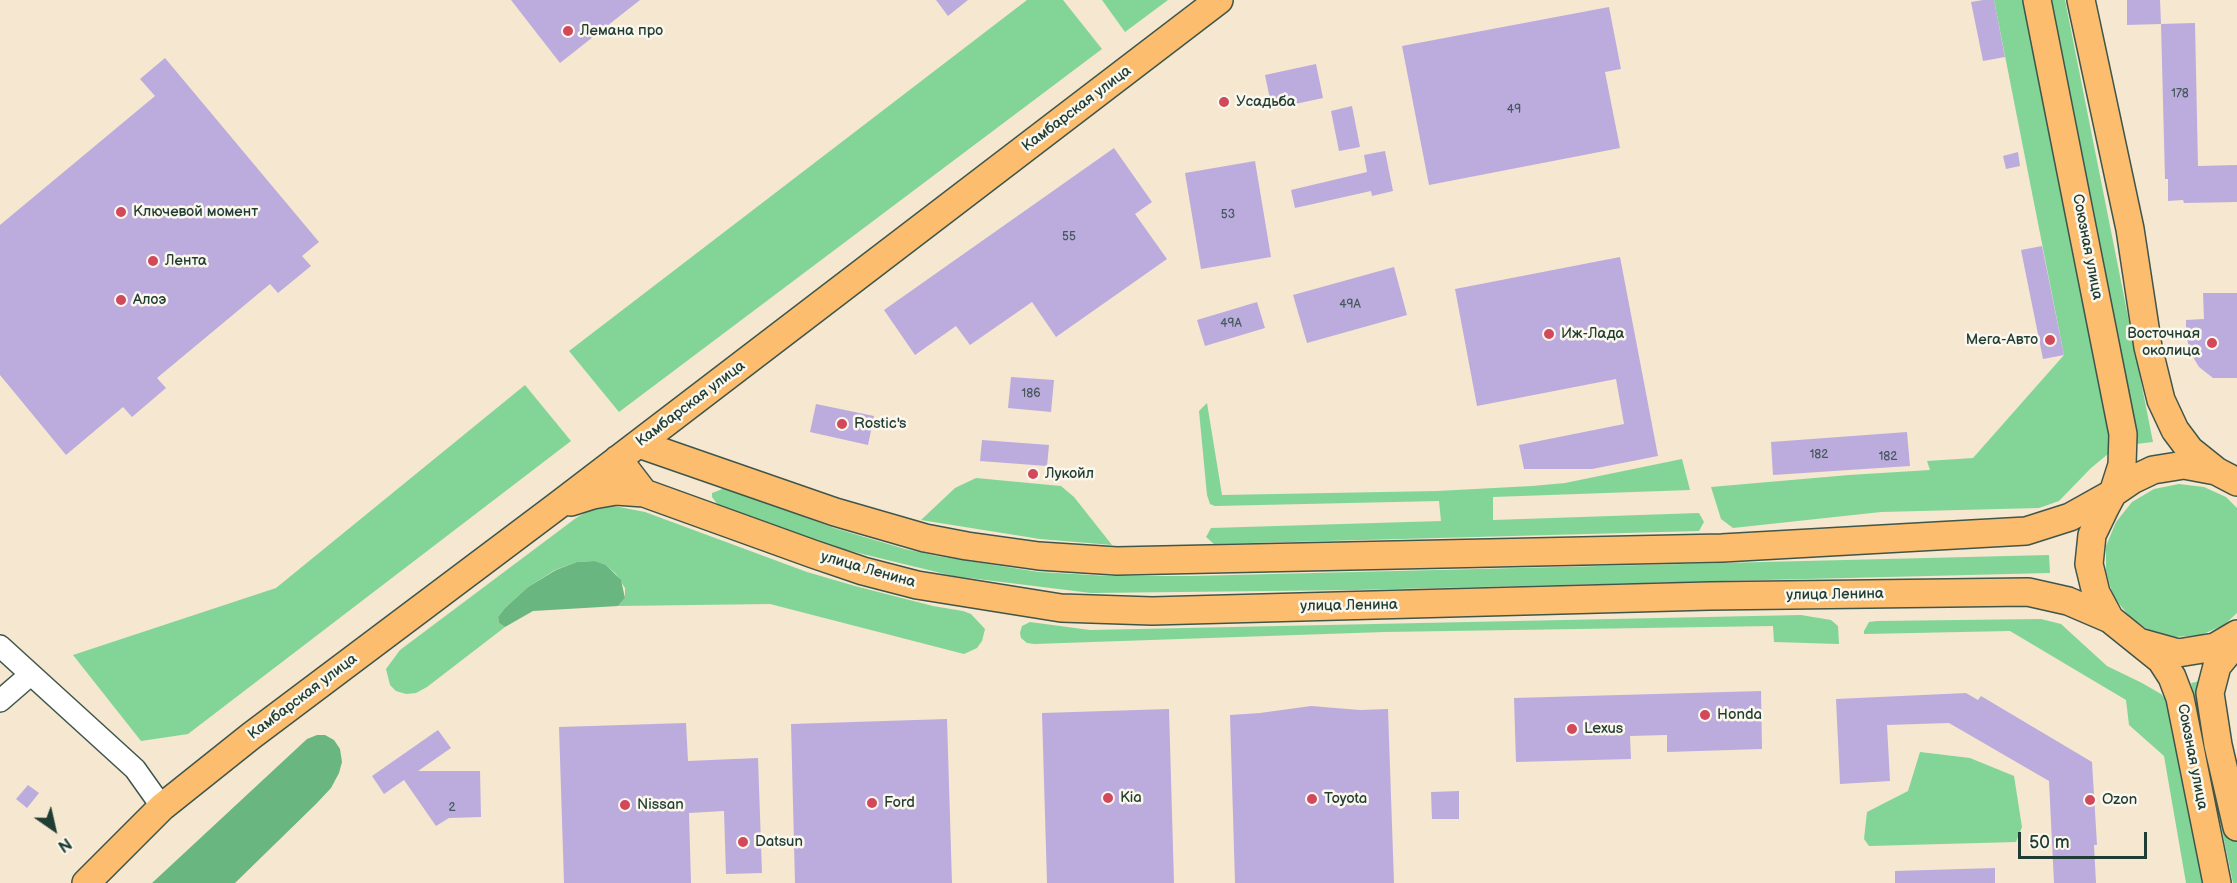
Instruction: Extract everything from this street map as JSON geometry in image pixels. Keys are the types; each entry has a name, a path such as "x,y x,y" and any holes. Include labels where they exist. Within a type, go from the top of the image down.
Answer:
{"main road":[{"name":"Камбарская улица","path":"86,883 162,807 1219,0"},
{"name":"Союзная улица","path":"2037,0 2123,434 2122,465 2113,493 2092,535 2090,564 2096,593 2110,619 2161,660 2172,677 2180,698 2217,883"},
{"path":"2080,0 2130,229 2148,347 2161,400 2175,430 2190,450 2226,477"},
{"path":"628,451 644,493"},
{"path":"628,451 925,538 1030,555 1117,561 1722,548 2026,531 2070,516 2152,470 2184,465 2226,477"},
{"name":"улица Ленина","path":"557,506 616,491 644,493 863,571 917,585 1061,608 1152,611 1709,596 2028,592 2068,601 2110,619"},
{"path":"2141,643 2178,653 2215,647 2237,634"},
{"name":"Союзная улица","path":"2237,642 2217,666 2210,693 2218,745 2237,827"}],"street":[{"path":"0,646 135,769 162,807"},
{"path":"0,701 30,675"}],"green space":[{"path":"1027,0 1063,0 1102,49 619,412 569,351"},
{"path":"1102,0 1168,0 1125,32"},
{"path":"1994,0 2027,0 2113,446 2108,454 2059,501 2039,508 1881,512 1733,528 1721,519 1711,487 1930,470 1927,461 1973,458 2064,355"},
{"path":"2048,0 2065,0 2153,442 2136,444"},
{"path":"525,385 571,441 188,734 141,741 73,655 276,588"},
{"path":"1207,403 1222,495 1437,491 1532,486 1565,483 1682,459 1690,490 1493,497 1493,520 1699,513 1704,522 1699,531 1214,544 1206,537 1211,528 1441,521 1439,501 1215,506 1210,504 1207,495 1199,411"},
{"path":"976,478 1061,486 1074,497 1112,545 1040,539 921,520 955,488"},
{"path":"2179,484 2204,487 2226,497 2237,508 2237,613 2224,625 2201,635 2175,637 2150,631 2129,616 2113,596 2106,571 2106,546 2116,522 2132,502 2154,489"},
{"path":"725,488 834,528 905,549 1039,572 1109,576 1192,576 2049,555 2050,573 1356,590 1091,593 953,576 842,549 718,505 712,493"},
{"path":"609,505 645,512 807,572 933,606 963,611 971,614 985,629 982,641 977,648 964,654 770,604 618,606 625,598 625,588 616,574 606,565 595,561 577,562 555,570 528,587 498,617 499,623 505,627 427,687 416,693 406,694 396,691 390,685 386,669 400,650 576,518 590,510"},
{"path":"595,561 606,565 621,580 625,598 618,606 533,611 505,627 499,623 498,617 505,608 528,587 556,570 577,562"},
{"path":"1801,615 1831,620 1838,626 1839,644 1774,642 1773,626 1384,632 1034,644 1027,643 1021,638 1020,633 1022,626 1030,622 1090,630"},
{"path":"2041,619 2061,624 2107,666 2161,694 2168,702 2210,883 2186,883 2164,756 2129,725 2126,700 2010,631 1864,634 1869,622 1877,621"},
{"path":"2205,680 2237,834 2237,883 2233,883 2191,683"},
{"path":"325,735 334,740 340,749 342,762 331,788 235,883 152,883 307,739"},
{"path":"1920,752 1970,758 2014,776 2022,827 2016,842 1869,846 1864,839 1867,812 1908,791"}],"building":[{"name":"Лемана про","path":"511,0 640,0 560,63"},
{"path":"936,0 968,0 948,16"},
{"path":"1994,0 2005,57 1983,61 1971,2"},
{"path":"2127,0 2160,0 2161,24 2127,25"},
{"path":"1609,7 1621,69 1605,72 1620,148 1429,185 1402,46"},
{"path":"2195,23 2198,166 2237,165 2237,202 2168,201 2168,179 2165,179 2161,24"},
{"name":"Лента","path":"165,58 319,242 302,256 311,266 278,293 270,284 157,378 166,388 132,417 123,407 66,455 0,375 0,225 155,96 140,79"},
{"path":"1316,64 1323,98 1272,109 1265,75"},
{"path":"1352,106 1360,147 1339,151 1331,111"},
{"path":"1114,148 1152,202 1135,214 1167,259 1056,337 1032,302 970,345 956,326 915,355 884,310"},
{"path":"1385,151 1393,191 1372,196 1371,191 1295,208 1291,190 1367,172 1364,155"},
{"path":"2018,152 2020,166 2006,169 2003,156"},
{"path":"1255,161 1271,257 1201,269 1185,173"},
{"path":"2042,246 2064,355 2043,359 2021,250"},
{"name":"Иж-Лада","path":"1620,257 1658,456 1592,469 1524,469 1519,445 1624,424 1616,379 1477,406 1455,289"},
{"path":"1394,267 1407,315 1307,343 1293,295"},
{"name":"Восточная околица","path":"2203,293 2237,293 2237,378 2213,378 2199,367 2190,352 2186,320 2204,319"},
{"path":"1257,302 1265,328 1205,346 1197,320"},
{"path":"1011,377 1054,380 1051,412 1008,408"},
{"name":"Rostic's","path":"816,404 874,416 868,445 810,432"},
{"path":"1907,432 1910,466 1773,475 1771,442"},
{"path":"982,440 1049,445 1047,466 980,461"},
{"path":"1761,691 1762,749 1667,752 1667,735 1630,736 1631,759 1516,762 1514,698"},
{"path":"1966,693 1978,700 1981,696 2092,762 2097,845 2094,845 2096,883 2054,883 2049,781 1949,723 1887,725 1890,781 1840,784 1836,699"},
{"name":"Toyota","path":"1311,706 1360,710 1388,709 1394,883 1235,883 1230,715"},
{"name":"Kia","path":"1169,709 1174,883 1047,883 1042,713"},
{"name":"Ford","path":"947,719 952,883 795,883 791,724"},
{"name":"Nissan","path":"686,723 688,761 758,758 762,873 726,874 724,811 689,813 691,883 564,883 559,727"},
{"path":"438,730 451,748 418,771 480,771 481,817 449,818 436,826 404,780 384,794 372,776"},
{"path":"28,785 39,793 27,808 16,799"},
{"path":"1459,791 1459,819 1432,819 1431,792"},
{"path":"1995,868 1995,883 1895,883 1895,871"}],"place":[{"name":"Лемана про","path":"568,31"},
{"name":"Усадьба","path":"1224,102"},
{"name":"Ключевой момент","path":"121,212"},
{"name":"Лента","path":"153,261"},
{"name":"Алоэ","path":"121,300"},
{"name":"Иж-Лада","path":"1549,334"},
{"name":"Мега-Авто","path":"2050,340"},
{"name":"Восточная околица","path":"2212,343"},
{"name":"Rostic's","path":"842,424"},
{"name":"Лукойл","path":"1033,474"},
{"name":"Honda","path":"1705,715"},
{"name":"Lexus","path":"1572,729"},
{"name":"Kia","path":"1108,798"},
{"name":"Toyota","path":"1312,799"},
{"name":"Ozon","path":"2090,800"},
{"name":"Ford","path":"872,803"},
{"name":"Nissan","path":"625,805"},
{"name":"Datsun","path":"743,842"}]}
